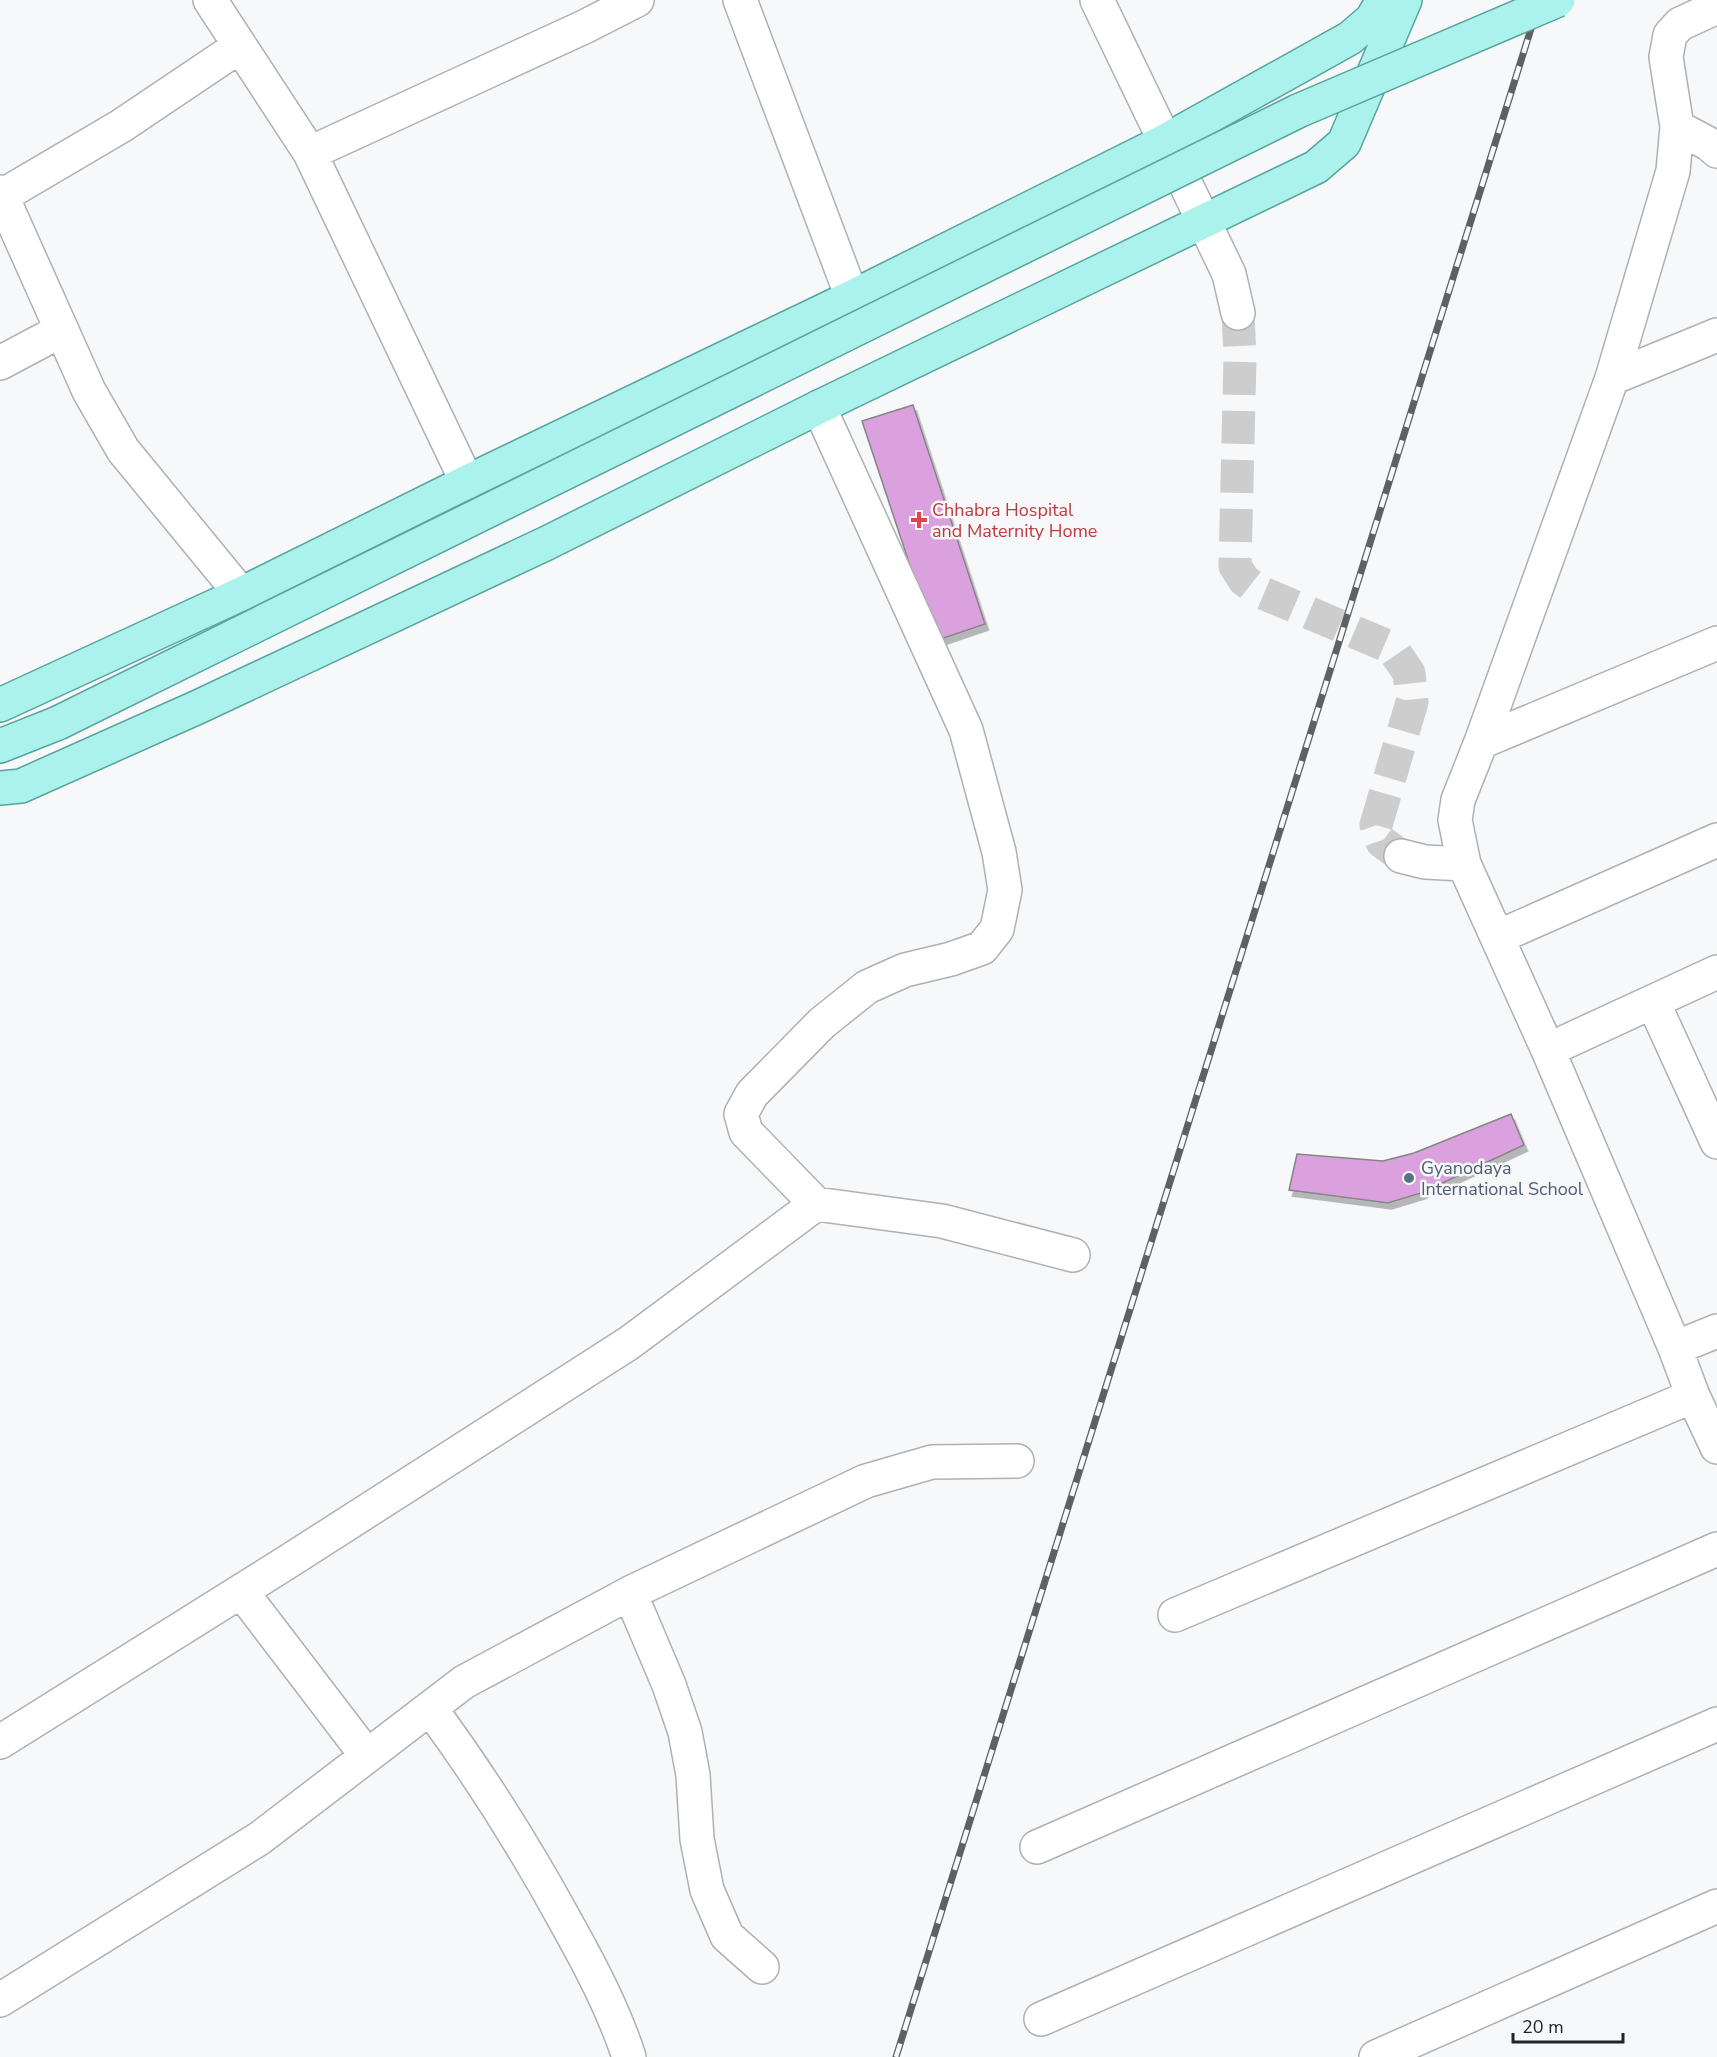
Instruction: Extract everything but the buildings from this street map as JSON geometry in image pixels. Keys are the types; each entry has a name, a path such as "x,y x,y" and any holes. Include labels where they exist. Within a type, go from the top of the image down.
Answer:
{"main road":[{"path":"0,705 241,594 467,482 852,297 1165,141 1350,38 1372,19 1383,0"},
{"path":"0,788 21,786 198,707 547,543 819,407 1316,167 1344,143 1404,0"},
{"path":"0,746 58,723 1298,111 1558,0"}],"street":[{"path":"210,0 310,153 467,482"},
{"path":"310,153 584,27 637,0"},
{"path":"740,0 852,297"},
{"path":"1096,0 1229,274 1239,313"},
{"path":"1717,7 1680,24 1670,35 1666,57 1677,127 1673,171 1612,378 1458,800 1455,820 1464,864 1548,1050 1717,1446"},
{"path":"240,46 121,126 1,194 89,392 123,450 241,594"},
{"path":"1677,127 1709,144 1717,151"},
{"path":"0,363 62,330"},
{"path":"1612,378 1717,335"},
{"path":"819,407 966,730 988,806 1005,890 997,929 982,948 951,959 905,970 867,987 822,1023 752,1094 741,1114 746,1132 816,1204 942,1221 1073,1255"},
{"path":"1481,742 1717,643"},
{"path":"1498,937 1717,840"},
{"path":"1401,856 1425,862 1464,864"},
{"path":"1548,1050 1717,972"},
{"path":"1653,1002 1717,1142"},
{"path":"0,1743 629,1343 816,1204"},
{"path":"1675,1348 1717,1331"},
{"path":"1175,1615 1694,1396"},
{"path":"0,2000 260,1838 464,1682 630,1593 866,1482 932,1462 1017,1461"},
{"path":"1037,1847 1717,1549"},
{"path":"242,1591 367,1756"},
{"path":"630,1593 669,1685 685,1732 693,1775 697,1839 707,1890 727,1935 762,1967"},
{"path":"430,1708 466,1758 535,1865 596,1978 629,2057"},
{"path":"1041,2019 1717,1724"},
{"path":"1376,2057 1717,1906"}],"tunnel":[{"path":"1238,313 1240,358 1235,566 1244,580 1258,591 1392,648 1409,673 1412,702 1376,825 1382,842 1401,856"}],"railway":[{"path":"896,2057 1540,0"}],"place":[{"name":"Chhabra Hospital and Maternity Home","path":"919,520"},
{"name":"Gyanodaya International School","path":"1409,1178"}]}
